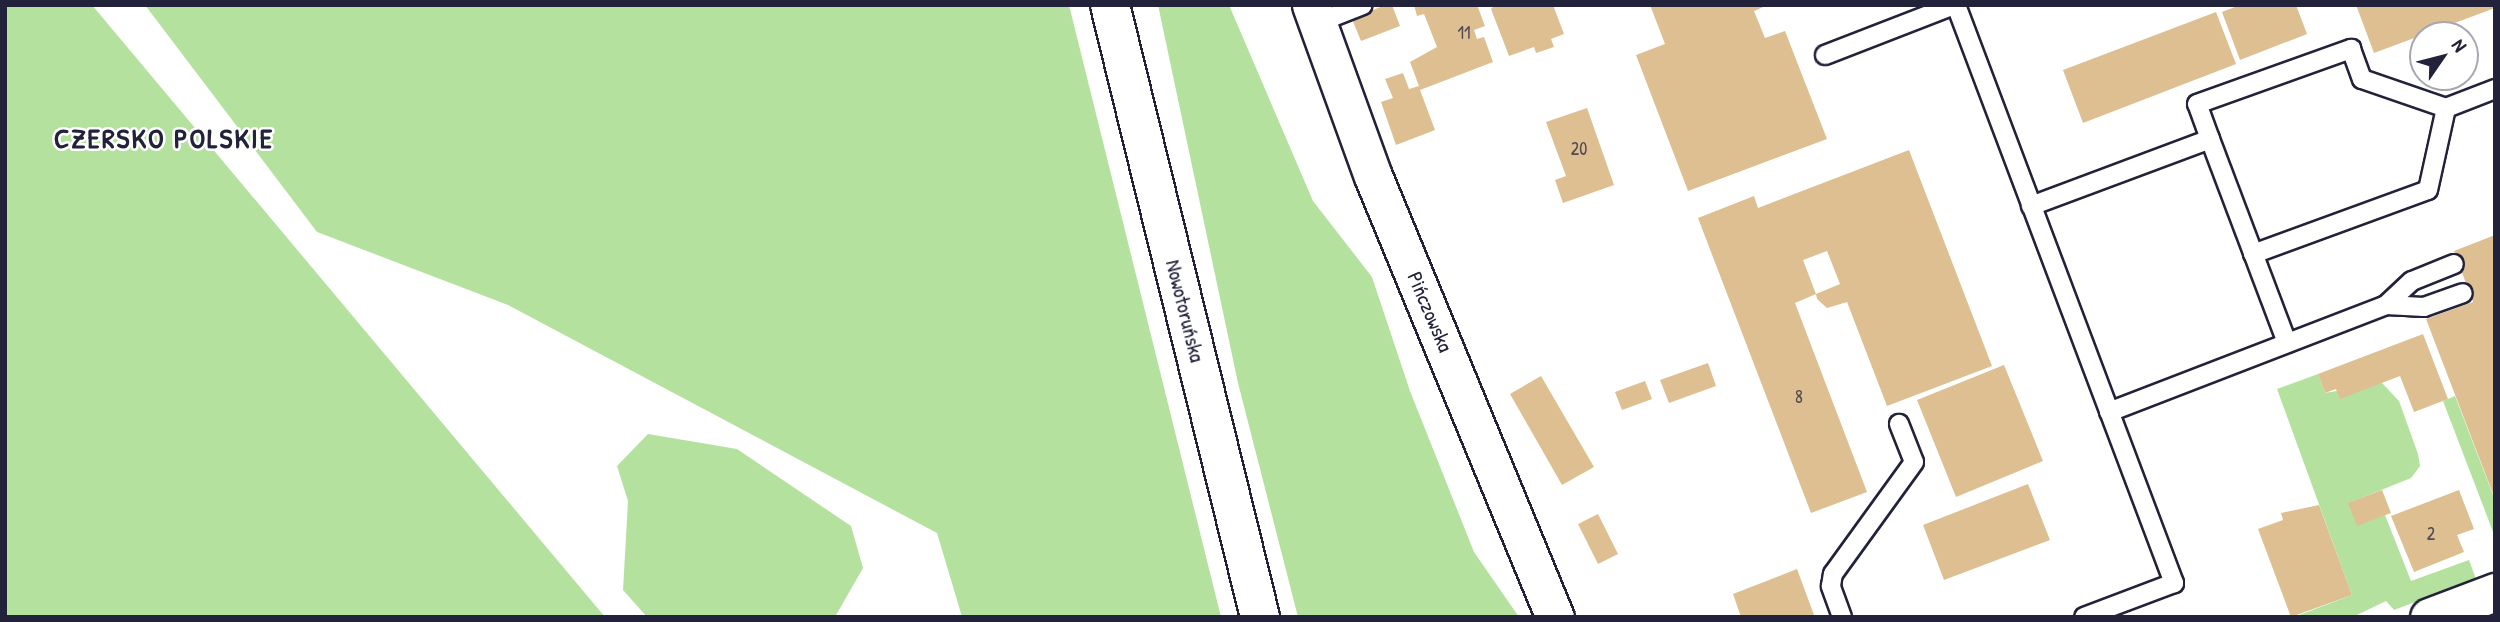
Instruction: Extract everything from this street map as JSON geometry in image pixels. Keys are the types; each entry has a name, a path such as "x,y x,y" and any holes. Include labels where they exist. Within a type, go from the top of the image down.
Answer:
{"main road":[{"name":"Nowotoruńska","path":"1110,5 1259,617"}],"street":[{"name":"Pińczowska","path":"1314,14 1373,176 1555,617"},
{"path":"2429,617 2495,592"}],"lane":[{"path":"1314,14 1363,5"},
{"path":"1825,55 1955,5 2174,583 2084,617"},
{"path":"2287,343 2197,104 2351,49 2362,79 2446,108 2495,89"},
{"path":"2253,254 2428,190 2446,108"},
{"path":"2031,206 2210,139"},
{"path":"2109,412 2386,305 2412,281 2454,264"},
{"path":"2386,305 2424,307 2463,293"},
{"path":"1842,617 1831,586 1833,574 1914,462 1899,424"}],"green space":[{"path":"5,5 92,5 605,617 5,617"},
{"path":"145,5 1069,5 1221,617 962,617 937,533 508,305 317,232"},
{"path":"1158,5 1229,5 1313,201 1372,277 1410,391 1474,552 1519,617 1298,617 1238,383"},
{"path":"2318,374 2325,393 2382,383 2399,401 2418,454 2420,466 2411,478 2349,503 2357,525 2385,515 2411,581 2469,560 2476,579 2394,610 2386,601 2353,617 2294,617 2352,595 2277,389"},
{"path":"2455,396 2495,500 2495,537 2443,401"},
{"path":"648,434 737,449 851,526 863,568 835,617 647,617 623,590 628,501 617,466"}],"building":[{"path":"1385,5 1392,5 1400,26 1361,41 1352,19"},
{"path":"1414,5 1477,5 1485,26 1474,30 1477,39 1484,37 1493,62 1420,90 1435,130 1396,145 1381,102 1393,98 1385,79 1403,73 1409,89 1419,86 1410,62 1437,47 1424,14 1417,16"},
{"path":"1495,5 1553,5 1564,34 1551,39 1554,47 1536,53 1534,47 1509,56 1491,9"},
{"path":"1650,5 1768,5 1754,11 1765,38 1785,31 1827,139 1688,191 1636,55 1665,44"},
{"path":"2240,5 2296,5 2307,34 2240,60 2222,12"},
{"path":"2356,5 2495,5 2495,8 2460,21 2409,21 2409,40 2374,53"},
{"path":"2216,12 2236,64 2083,123 2063,70"},
{"path":"1587,108 1614,185 1563,203 1555,180 1566,176 1546,122"},
{"path":"1909,150 1992,366 1887,406 1847,302 1827,308 1817,299 1816,294 1795,303 1867,492 1811,513 1698,218 1754,196 1758,208","holes":["1827,251 1840,284 1816,294 1803,260"]},
{"path":"2495,235 2495,499 2426,319 2473,302 2454,251"},
{"path":"2423,334 2448,399 2414,412 2400,376 2340,399 2336,389 2325,393 2318,374"},
{"path":"1708,363 1716,386 1669,403 1660,380"},
{"path":"2004,365 2043,461 1956,497 1917,400"},
{"path":"1541,376 1594,467 1562,485 1510,394"},
{"path":"1645,381 1652,399 1622,410 1615,392"},
{"path":"2028,484 2050,540 1944,580 1923,525"},
{"path":"2382,490 2391,513 2357,526 2348,503"},
{"path":"2459,490 2474,529 2457,535 2464,552 2414,572 2391,516"},
{"path":"2319,505 2352,595 2291,617 2258,529 2283,520 2281,513"},
{"path":"1598,514 1618,554 1598,564 1578,524"},
{"path":"1797,569 1814,615 1741,617 1733,594"}],"district":[{"name":"CZERSKO POLSKIE","path":"164,138"}]}
